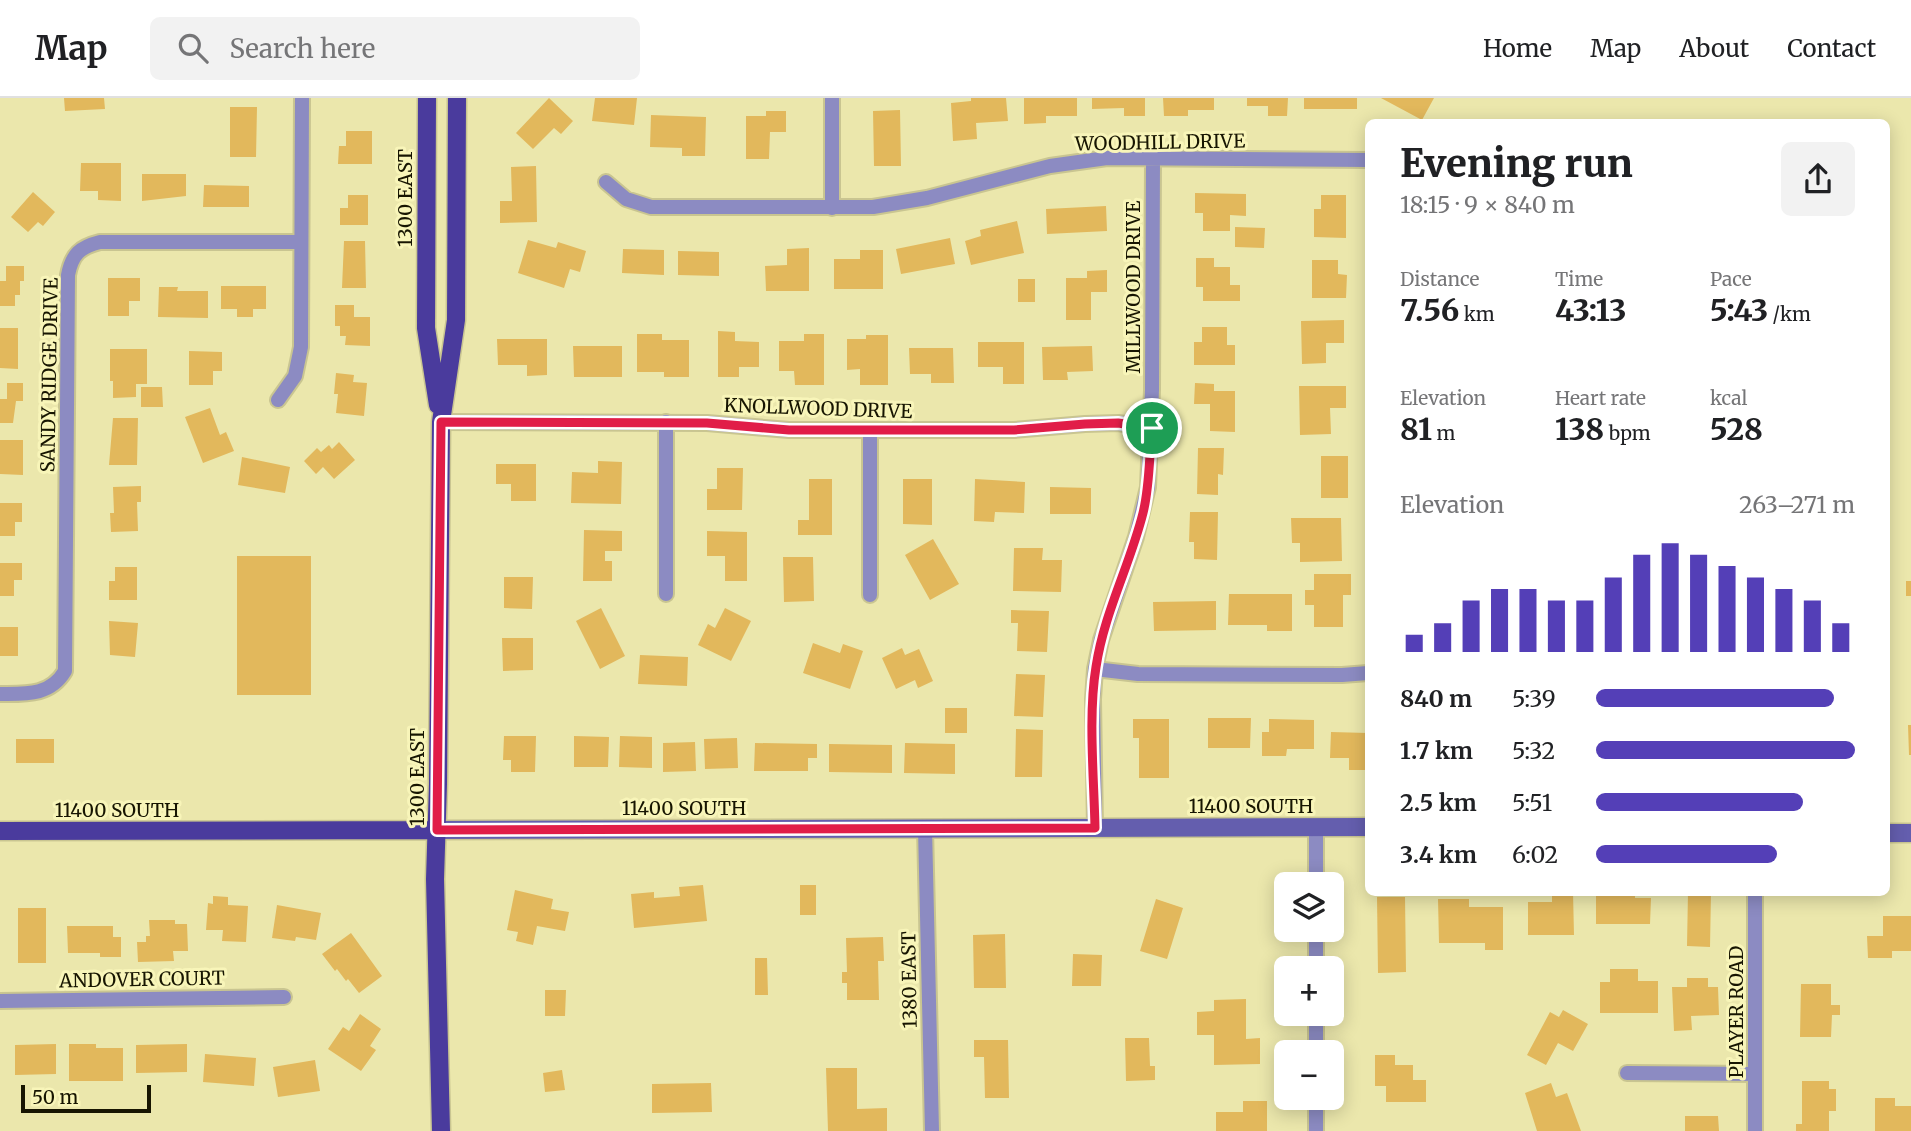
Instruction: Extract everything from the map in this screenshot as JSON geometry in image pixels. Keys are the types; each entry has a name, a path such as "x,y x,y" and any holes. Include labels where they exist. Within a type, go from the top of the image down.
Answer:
{"main road":[{"name":"1300 EAST","path":"427,98 426,328 441,422"},
{"name":"1300 EAST","path":"441,1131 435,879 441,422 456,320 457,98"},
{"name":"11400 SOUTH","path":"0,831 1365,827"},
{"path":"1890,833 1911,833"}],"street":[{"path":"278,400 295,376 301,347 302,98"},
{"path":"832,98 832,208"},
{"name":"MILLWOOD DRIVE","path":"1095,828 1095,669 1101,640 1143,512 1148,487 1152,428 1153,159"},
{"name":"WOODHILL DRIVE","path":"606,182 626,199 651,207 873,207 902,204 1078,161 1365,160"},
{"name":"SANDY RIDGE DRIVE","path":"0,694 33,694 49,689 65,671 68,275 77,251 100,242 301,242"},
{"name":"KNOLLWOOD DRIVE","path":"441,422 666,422 789,430 1014,430 1118,423 1152,428"},
{"path":"666,422 666,594"},
{"path":"870,430 870,595"},
{"path":"1095,669 1151,674 1365,673"},
{"path":"1316,827 1316,872"},
{"name":"1380 EAST","path":"925,828 932,1131"},
{"name":"PLAYER ROAD","path":"1755,896 1755,1131"},
{"name":"ANDOVER COURT","path":"0,1001 284,997"},
{"path":"1628,1073 1755,1074"},
{"path":"1316,1110 1317,1131"}],"building":[{"path":"64,98 104,98 105,109 65,111"},
{"path":"549,98 573,121 561,134 554,128 533,149 516,133"},
{"path":"595,98 637,98 634,125 592,121"},
{"path":"971,98 1006,98 1008,121 976,123 977,139 953,141 951,103 971,101"},
{"path":"1024,98 1077,98 1077,116 1046,116 1046,123 1024,124"},
{"path":"1092,98 1145,98 1145,116 1124,116 1124,108 1092,109"},
{"path":"1163,98 1214,98 1214,110 1188,110 1188,116 1164,116"},
{"path":"1247,98 1288,98 1287,116 1268,116 1268,106 1247,106"},
{"path":"1304,98 1357,98 1357,109 1304,109"},
{"path":"1381,98 1434,98 1420,119"},
{"path":"230,107 257,107 256,157 230,157"},
{"path":"900,110 901,166 874,166 873,111"},
{"path":"766,111 786,111 786,132 770,132 769,159 746,159 746,116 766,116"},
{"path":"651,115 706,117 705,156 682,156 682,148 650,147"},
{"path":"346,131 372,131 372,164 338,164 339,146 346,146"},
{"path":"81,163 121,163 121,201 98,200 98,191 80,191"},
{"path":"536,166 537,222 500,223 500,201 512,201 511,167"},
{"path":"142,174 186,174 186,196 142,201"},
{"path":"204,185 249,186 249,207 203,207"},
{"path":"33,192 55,212 43,226 38,222 28,232 11,217"},
{"path":"1195,193 1246,194 1246,216 1230,215 1230,231 1203,231 1203,213 1195,213"},
{"path":"348,195 368,195 368,225 340,225 340,208 348,208"},
{"path":"1321,195 1346,195 1346,238 1314,237 1314,209 1321,209"},
{"path":"1106,206 1107,231 1047,234 1046,209"},
{"path":"1017,221 1024,253 971,265 965,241 981,236 980,230"},
{"path":"1235,227 1265,228 1264,248 1235,247"},
{"path":"950,238 955,264 901,274 896,249"},
{"path":"528,240 556,248 558,242 586,251 580,272 570,269 564,288 518,273"},
{"path":"344,241 365,241 366,288 342,288"},
{"path":"809,248 809,291 766,291 765,266 787,265 787,249"},
{"path":"623,249 664,250 664,275 622,273"},
{"path":"860,250 883,250 883,289 834,289 834,259 860,259"},
{"path":"678,251 719,252 719,276 678,275"},
{"path":"1196,258 1214,258 1214,267 1230,267 1230,285 1240,285 1240,301 1203,301 1203,287 1196,287"},
{"path":"1312,260 1338,260 1338,274 1347,275 1346,298 1312,298"},
{"path":"6,266 24,266 24,281 20,281 20,295 15,295 15,306 0,306 0,281 6,281"},
{"path":"1107,270 1107,292 1091,292 1091,320 1066,320 1066,278 1087,278 1087,271"},
{"path":"108,278 140,278 140,301 129,301 129,316 108,316"},
{"path":"1018,279 1035,279 1035,302 1018,302"},
{"path":"221,286 266,286 266,309 253,309 253,317 237,317 237,309 221,309"},
{"path":"159,287 178,287 177,291 208,291 208,318 158,317"},
{"path":"335,305 354,305 354,317 370,317 370,346 345,345 346,336 340,336 340,326 335,326"},
{"path":"1344,320 1344,343 1326,343 1326,363 1302,364 1301,321"},
{"path":"1202,327 1227,327 1227,345 1235,345 1235,365 1194,365 1194,342 1202,342"},
{"path":"0,328 18,328 18,369 0,368"},
{"path":"718,331 735,332 735,341 759,342 759,367 739,367 739,377 718,377"},
{"path":"637,334 662,334 662,340 689,340 689,377 664,377 664,372 637,372"},
{"path":"804,334 824,334 824,385 795,385 794,371 779,371 779,341 804,341"},
{"path":"866,335 888,335 888,385 860,385 860,369 847,370 847,339 866,339"},
{"path":"497,339 547,339 547,375 527,376 527,365 498,365"},
{"path":"978,342 1024,342 1024,384 1003,384 1003,367 978,367"},
{"path":"573,346 622,346 622,377 574,377"},
{"path":"1092,346 1093,371 1067,372 1068,380 1043,380 1042,347"},
{"path":"909,348 953,348 954,383 931,383 931,374 910,374"},
{"path":"110,349 147,349 147,384 136,384 136,397 113,398"},
{"path":"189,351 222,352 222,371 213,371 213,385 189,385"},
{"path":"336,373 354,375 353,382 367,383 364,416 336,413"},
{"path":"7,383 23,383 23,401 16,401 13,423 0,423 0,399 7,399"},
{"path":"1195,383 1214,384 1214,391 1235,391 1235,432 1210,431 1210,404 1194,404"},
{"path":"1299,386 1346,386 1346,408 1330,408 1331,434 1300,435"},
{"path":"141,387 162,387 163,407 141,407"},
{"path":"210,408 220,435 226,432 234,451 203,463 185,417"},
{"path":"113,418 138,418 137,465 109,465"},
{"path":"0,440 23,440 23,475 0,474"},
{"path":"339,442 355,460 334,479 323,467 316,474 304,461 317,448 321,452 329,445 332,449"},
{"path":"1198,448 1224,448 1223,475 1218,474 1218,495 1197,494"},
{"path":"1321,456 1348,456 1348,498 1321,498"},
{"path":"242,457 290,467 285,493 238,485"},
{"path":"598,461 622,462 621,504 571,503 572,472 598,473"},
{"path":"496,464 536,464 536,501 511,501 511,484 496,484"},
{"path":"717,468 743,468 742,510 707,510 707,489 717,489"},
{"path":"809,479 832,479 832,535 798,535 798,520 809,520"},
{"path":"903,479 932,479 932,525 903,524"},
{"path":"975,479 1025,482 1024,513 995,512 994,522 974,521"},
{"path":"141,486 141,502 137,502 138,531 111,532 110,513 114,513 113,487"},
{"path":"1050,487 1091,488 1091,514 1050,514"},
{"path":"0,503 22,503 22,522 15,522 15,536 0,536"},
{"path":"1190,512 1218,512 1217,560 1194,559 1194,542 1189,542"},
{"path":"1291,518 1341,518 1342,561 1300,562 1300,543 1292,543"},
{"path":"584,530 622,531 622,551 605,551 605,561 612,561 612,581 583,581"},
{"path":"707,531 747,532 747,581 725,581 725,556 707,556"},
{"path":"933,539 959,584 930,600 905,555"},
{"path":"1014,548 1043,548 1042,560 1062,560 1061,592 1013,591"},
{"path":"237,556 311,556 311,695 237,695"},
{"path":"783,557 813,557 814,601 784,602"},
{"path":"0,563 22,563 22,580 14,580 14,596 0,596"},
{"path":"115,567 137,567 137,600 109,600 109,581 115,581"},
{"path":"1314,574 1351,574 1351,595 1343,595 1343,627 1314,627 1314,605 1305,605 1305,590 1314,590"},
{"path":"504,577 533,577 532,609 504,608"},
{"path":"1906,581 1911,581 1911,596 1906,596"},
{"path":"1229,594 1292,594 1292,631 1267,631 1267,625 1228,625"},
{"path":"1216,601 1216,630 1154,631 1153,602"},
{"path":"601,608 625,656 600,669 576,621"},
{"path":"725,608 751,621 731,661 698,645 708,624 715,628"},
{"path":"1011,610 1049,611 1047,652 1017,651 1018,623 1011,623"},
{"path":"109,621 138,623 135,657 110,655"},
{"path":"0,627 18,627 18,656 0,656"},
{"path":"502,638 533,638 533,670 503,671"},
{"path":"813,643 840,653 843,644 863,651 850,689 803,673"},
{"path":"902,648 905,655 919,649 933,681 918,688 915,680 896,689 882,658"},
{"path":"640,655 688,657 687,686 638,684"},
{"path":"1016,674 1045,675 1043,717 1014,716"},
{"path":"945,708 967,708 967,733 945,733"},
{"path":"1208,718 1251,718 1250,748 1208,748"},
{"path":"1133,719 1169,719 1169,778 1139,778 1139,738 1133,738"},
{"path":"1269,719 1314,720 1314,749 1287,749 1286,756 1262,756 1262,732 1269,732"},
{"path":"1908,725 1911,725 1911,755 1909,755"},
{"path":"1016,729 1043,730 1042,777 1015,777"},
{"path":"1331,732 1365,733 1365,770 1349,770 1349,758 1330,758"},
{"path":"504,736 536,736 535,772 511,772 511,760 503,760"},
{"path":"574,736 609,737 608,767 574,767"},
{"path":"620,736 652,737 652,768 619,767"},
{"path":"737,738 738,768 705,769 704,739"},
{"path":"16,739 54,739 54,763 16,763"},
{"path":"695,742 696,771 663,772 663,743"},
{"path":"755,743 817,744 817,758 808,758 808,771 754,771"},
{"path":"905,743 955,744 955,774 904,773"},
{"path":"829,744 892,745 892,773 829,772"},
{"path":"703,885 707,921 634,928 631,894 654,892 654,898 680,896 679,887"},
{"path":"800,885 816,885 816,915 800,915"},
{"path":"515,890 553,899 551,909 569,912 565,931 537,926 533,945 516,941 518,932 507,930"},
{"path":"213,896 228,897 228,905 248,906 246,942 222,941 223,930 206,930 208,903 213,904"},
{"path":"1552,896 1573,896 1574,935 1528,935 1528,902 1552,902"},
{"path":"1596,896 1651,898 1650,924 1596,924"},
{"path":"1688,896 1711,896 1710,947 1687,946"},
{"path":"1377,897 1405,897 1406,972 1378,973"},
{"path":"1156,899 1183,908 1167,959 1140,951"},
{"path":"1438,899 1469,899 1469,907 1503,907 1503,950 1485,950 1485,943 1439,943"},
{"path":"277,905 321,913 316,940 272,938"},
{"path":"18,908 46,908 46,963 18,963"},
{"path":"1883,916 1911,916 1911,951 1892,951 1892,958 1868,958 1867,936 1883,936"},
{"path":"149,920 175,920 175,924 187,924 188,951 173,951 174,961 138,962 137,942 146,942 146,936 150,936"},
{"path":"67,926 113,926 113,937 121,937 121,957 100,957 100,953 68,953"},
{"path":"351,933 382,976 359,993 348,979 346,981 337,969 335,971 322,954"},
{"path":"1005,934 1006,988 974,988 973,935"},
{"path":"883,937 884,961 878,961 879,1000 847,1000 847,983 842,983 842,972 847,972 846,938"},
{"path":"1073,954 1102,955 1101,986 1072,986"},
{"path":"755,958 767,958 768,995 755,995"},
{"path":"1610,969 1638,969 1638,981 1658,981 1658,1013 1600,1013 1600,982 1610,982"},
{"path":"1687,978 1708,978 1708,987 1718,987 1719,1015 1691,1016 1692,1030 1674,1031 1672,987 1687,987"},
{"path":"1801,984 1831,984 1831,1005 1840,1005 1840,1015 1832,1015 1831,1037 1800,1037"},
{"path":"545,990 566,990 565,1016 545,1016"},
{"path":"1246,999 1246,1039 1260,1038 1260,1064 1214,1065 1214,1035 1197,1035 1197,1012 1214,1011 1214,1000"},
{"path":"1563,1010 1588,1024 1573,1051 1558,1043 1546,1065 1527,1055 1550,1012 1559,1017"},
{"path":"360,1014 381,1029 370,1046 376,1050 361,1071 328,1049 343,1027 349,1031"},
{"path":"1125,1038 1149,1038 1150,1066 1155,1066 1155,1080 1126,1081"},
{"path":"974,1040 1008,1040 1009,1098 985,1098 984,1057 974,1057"},
{"path":"56,1044 56,1074 15,1075 15,1045"},
{"path":"69,1044 123,1048 123,1081 69,1081"},
{"path":"187,1044 187,1072 136,1073 136,1045"},
{"path":"205,1054 256,1058 254,1086 203,1082"},
{"path":"1375,1055 1395,1055 1395,1065 1413,1065 1413,1080 1426,1080 1426,1102 1386,1102 1386,1086 1375,1086"},
{"path":"315,1060 320,1091 278,1097 273,1067"},
{"path":"826,1068 857,1068 857,1109 887,1108 887,1131 828,1131"},
{"path":"562,1070 565,1090 545,1092 543,1073"},
{"path":"1802,1081 1829,1081 1829,1089 1836,1089 1836,1111 1829,1111 1829,1131 1796,1131 1796,1124 1802,1124"},
{"path":"711,1083 712,1112 652,1113 652,1084"},
{"path":"1551,1083 1556,1097 1567,1093 1581,1131 1537,1131 1525,1093"},
{"path":"1875,1098 1895,1098 1895,1106 1911,1106 1911,1131 1875,1131"},
{"path":"1243,1101 1267,1101 1267,1131 1216,1131 1216,1112 1243,1112"},
{"path":"1685,1116 1718,1116 1719,1131 1685,1131"}],"route":[{"path":"441,422 707,423 789,430 1014,430 1118,423 1152,428 1148,487 1143,512 1101,640 1095,669 1095,828 437,830 441,422"}]}
